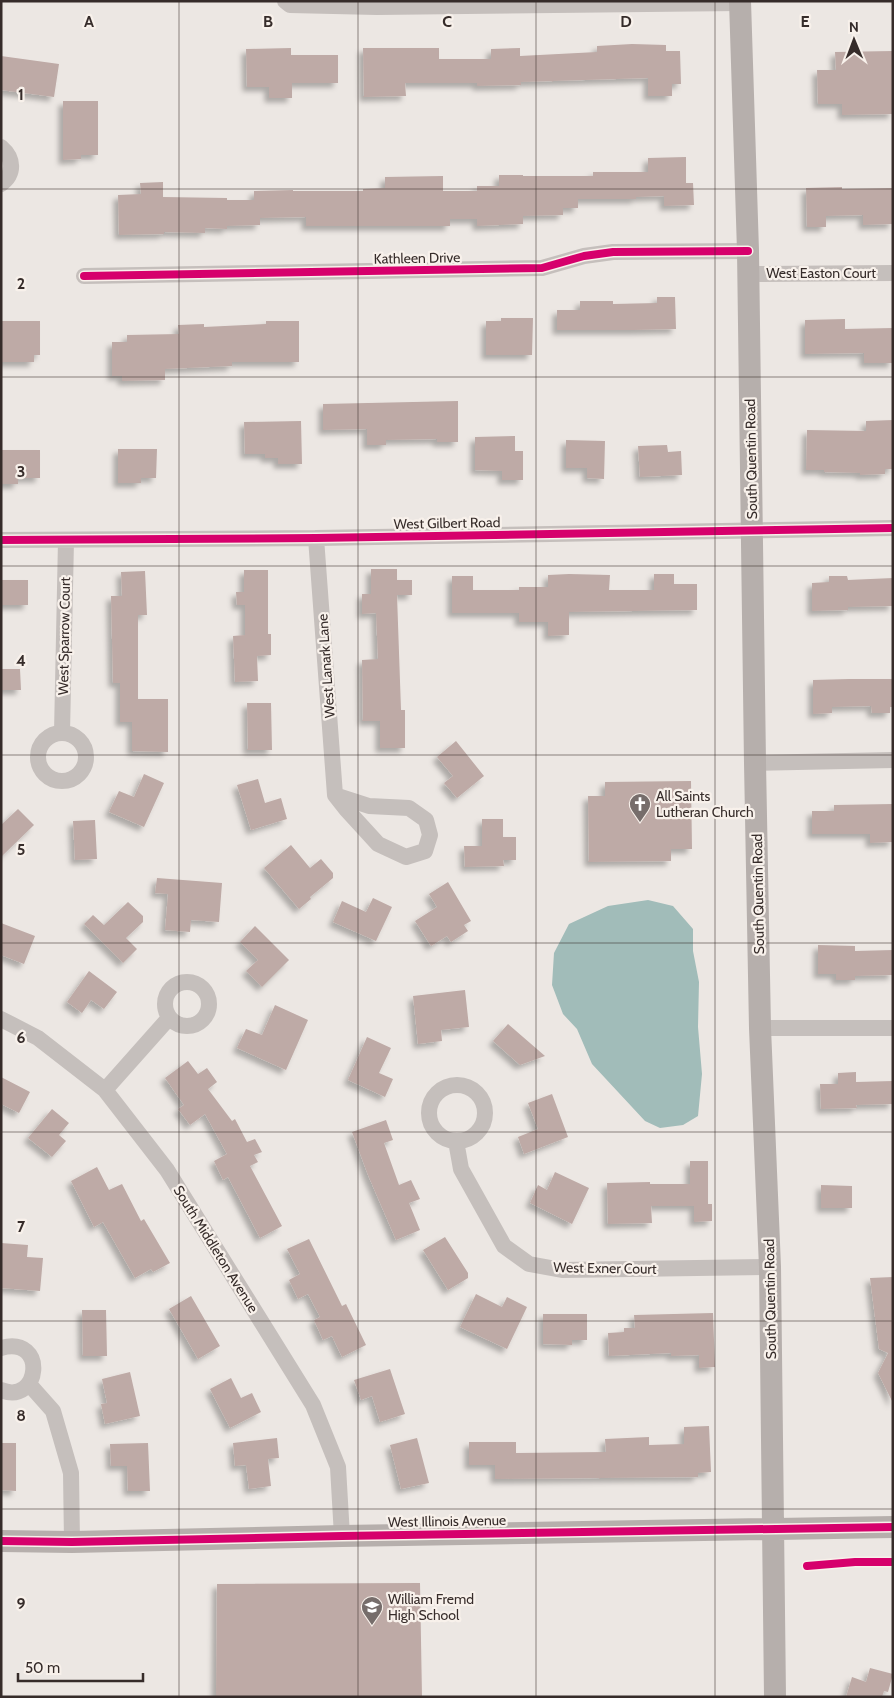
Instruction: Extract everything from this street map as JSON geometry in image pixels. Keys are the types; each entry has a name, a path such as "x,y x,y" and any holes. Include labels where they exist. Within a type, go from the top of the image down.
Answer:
{"main road":[{"name":"South Quentin Road","path":"740,2 748,251 760,1028 770,1267 774,1697"},
{"name":"West Illinois Avenue","path":"1,1541 72,1542 893,1527"}],"street":[{"path":"285,1 290,5 740,2"},
{"path":"1,147 11,159 12,168 9,176 1,184"},
{"name":"Kathleen Drive","path":"84,276 542,268 584,256 613,252 748,251"},
{"name":"West Easton Court","path":"748,274 893,273"},
{"name":"West Gilbert Road","path":"1,540 316,538 893,528"},
{"name":"West Lanark Lane","path":"316,538 336,795"},
{"name":"West Sparrow Court","path":"62,733 66,540"},
{"path":"755,763 893,760"},
{"path":"336,795 369,806 409,808 426,820 430,835 424,851 406,857 378,844 346,809 336,795"},
{"path":"105,1090 169,1018"},
{"name":"South Middleton Avenue","path":"1,1019 38,1038 105,1090 167,1170 313,1405 338,1467 342,1536"},
{"path":"760,1028 893,1028"},
{"name":"West Exner Court","path":"456,1141 461,1169 504,1246 528,1264 562,1270 770,1267"},
{"path":"1,1348 9,1346 18,1347 32,1359 34,1367 33,1376 29,1384 22,1390 13,1392 1,1390"},
{"path":"29,1384 53,1411 72,1473 72,1542"}],"water":[{"path":"648,900 673,906 693,929 693,951 699,982 698,1027 702,1074 698,1116 683,1125 660,1128 645,1121 592,1064 577,1029 563,1014 552,985 554,953 569,924 608,906"}],"building":[{"path":"666,45 666,51 680,51 681,84 672,84 672,96 648,96 648,78 521,82 521,85 477,86 477,83 405,83 406,96 364,97 363,48 439,48 439,59 491,59 491,49 520,48 520,56 597,52 597,46"},
{"path":"291,48 291,55 338,55 338,83 292,83 292,98 269,98 269,87 247,87 246,49"},
{"path":"893,51 893,114 842,115 842,104 818,104 817,70 836,70 835,52"},
{"path":"1,56 59,64 54,97 1,90"},
{"path":"63,101 98,101 98,155 81,155 81,159 63,160"},
{"path":"686,157 686,183 693,183 694,205 664,206 664,196 636,197 636,199 578,199 578,208 563,208 563,215 523,216 523,224 477,226 477,219 450,219 450,226 306,226 306,217 260,218 260,225 227,226 227,229 205,228 205,233 164,232 164,234 119,235 118,195 141,194 140,183 163,182 163,197 227,198 227,200 254,200 254,191 363,191 363,189 385,188 385,177 443,176 443,191 477,191 477,186 499,186 499,175 593,176 593,172 648,172 648,158"},
{"path":"842,187 842,189 893,188 893,224 863,225 863,215 826,216 826,227 807,227 806,188"},
{"path":"657,297 675,297 676,329 557,330 557,310 580,310 580,301 613,301 613,304 657,303"},
{"path":"501,318 533,318 532,355 486,355 486,321 501,321"},
{"path":"845,319 845,329 893,328 893,363 864,363 864,353 805,354 805,320"},
{"path":"1,321 40,321 40,355 34,355 34,362 1,362"},
{"path":"266,321 299,321 299,362 232,362 232,366 165,369 165,380 122,381 122,376 112,376 112,342 127,342 127,335 179,334 178,325 204,324 204,327 266,324"},
{"path":"458,401 458,442 437,442 437,439 386,440 386,445 367,445 367,429 323,430 323,404"},
{"path":"893,420 893,469 885,469 885,474 860,475 860,473 806,470 807,430 866,431 866,421"},
{"path":"301,421 302,464 278,464 278,458 265,458 265,454 245,454 244,422"},
{"path":"515,436 515,451 523,451 523,480 502,480 502,471 475,470 475,437"},
{"path":"566,440 605,441 604,479 587,478 587,468 566,468"},
{"path":"667,445 668,452 681,451 682,475 640,477 638,446"},
{"path":"118,449 157,449 156,478 141,478 141,483 118,483"},
{"path":"1,450 40,450 40,478 18,478 18,484 1,484"},
{"path":"371,569 397,569 397,580 412,580 412,595 397,595 401,710 405,710 405,748 380,748 380,721 363,721 362,660 378,659 376,613 362,614 362,594 371,594"},
{"path":"244,570 268,570 268,634 271,634 271,655 257,656 258,681 235,682 233,636 245,635 245,605 237,605 236,592 244,592"},
{"path":"145,571 147,615 138,615 138,699 168,699 168,752 132,751 132,722 120,722 120,683 113,683 111,596 122,596 121,572"},
{"path":"569,574 610,575 609,590 654,590 654,574 674,574 674,584 697,584 697,610 569,612 569,635 548,636 548,622 519,622 519,613 452,613 452,576 473,576 473,590 519,590 519,587 548,587 548,575"},
{"path":"829,576 847,576 848,580 893,578 893,606 848,607 848,610 812,611 812,583 829,582"},
{"path":"1,580 28,580 28,605 1,605"},
{"path":"1,669 20,669 21,690 1,690"},
{"path":"893,679 893,707 890,707 890,713 872,713 871,706 832,707 832,713 813,714 813,680"},
{"path":"247,703 271,703 272,750 248,750"},
{"path":"456,741 484,776 457,798 444,783 453,776 437,757"},
{"path":"144,774 164,783 144,827 109,812 119,791 134,797"},
{"path":"258,779 265,803 281,798 287,819 251,830 237,785"},
{"name":"All Saints Lutheran Church","path":"691,781 692,849 671,849 671,861 589,862 588,796 605,796 605,782"},
{"path":"893,804 893,842 870,843 870,834 812,834 812,811 834,811 834,805"},
{"path":"18,809 34,825 1,857 1,825"},
{"path":"482,819 503,819 503,837 516,837 516,860 503,860 504,866 465,867 464,846 482,846"},
{"path":"95,820 97,859 75,860 73,821"},
{"path":"291,845 310,868 321,859 333,873 333,878 299,909 264,868"},
{"path":"157,878 222,883 219,922 191,920 190,932 165,930 168,894 155,893"},
{"path":"448,882 471,921 464,925 468,931 451,942 447,936 431,946 415,921 437,907 429,894"},
{"path":"373,898 392,907 376,941 333,922 342,901 366,912"},
{"path":"128,902 143,916 143,922 126,938 137,949 123,963 84,924 93,915 104,925"},
{"path":"1,923 35,936 24,964 1,955"},
{"path":"255,926 289,960 262,987 246,971 258,960 240,942"},
{"path":"818,945 855,946 855,951 893,950 893,975 855,976 855,980 836,980 836,974 818,974"},
{"path":"89,971 117,992 104,1009 91,1000 82,1013 67,1002"},
{"path":"465,990 469,1027 441,1030 442,1041 418,1044 413,996"},
{"path":"275,1005 308,1020 286,1070 237,1048 246,1029 262,1035"},
{"path":"508,1024 545,1056 520,1065 493,1041"},
{"path":"367,1037 391,1048 379,1073 393,1079 385,1097 348,1080"},
{"path":"188,1061 198,1074 207,1068 217,1082 208,1089 232,1121 235,1119 247,1142 255,1139 262,1152 254,1155 258,1162 250,1166 282,1226 260,1238 228,1177 223,1180 214,1161 227,1154 205,1114 190,1125 178,1109 184,1105 165,1078"},
{"path":"856,1072 856,1082 893,1081 893,1104 856,1105 857,1108 821,1109 820,1084 838,1084 838,1073"},
{"path":"1,1077 30,1092 19,1113 1,1104"},
{"path":"552,1094 568,1137 524,1154 518,1137 538,1129 528,1103"},
{"path":"52,1109 69,1123 59,1135 66,1141 52,1157 28,1138"},
{"path":"386,1120 393,1140 384,1143 399,1185 411,1180 420,1199 409,1203 420,1230 396,1240 352,1132"},
{"path":"690,1161 708,1161 708,1204 712,1204 712,1221 694,1222 694,1206 651,1206 652,1223 608,1224 607,1183 650,1182 650,1184 690,1184"},
{"path":"97,1167 109,1190 122,1184 141,1221 144,1219 170,1263 153,1272 151,1269 135,1278 103,1222 94,1227 71,1181"},
{"path":"555,1172 589,1188 572,1224 530,1203 538,1185 547,1190"},
{"path":"821,1185 852,1186 852,1208 821,1208"},
{"path":"445,1237 468,1273 468,1278 448,1290 423,1250"},
{"path":"309,1239 342,1306 346,1304 366,1345 342,1357 332,1336 323,1340 314,1320 320,1317 308,1294 298,1299 289,1280 300,1274 287,1249"},
{"path":"1,1243 28,1245 27,1257 43,1258 40,1291 1,1288"},
{"path":"893,1277 893,1403 878,1373 888,1353 879,1349 870,1278"},
{"path":"476,1294 502,1307 507,1297 527,1307 507,1349 460,1327"},
{"path":"191,1296 220,1346 198,1359 169,1309"},
{"path":"82,1310 106,1310 107,1356 83,1356"},
{"path":"713,1313 715,1367 699,1368 699,1355 671,1356 671,1353 609,1356 608,1333 624,1332 624,1328 635,1328 634,1315"},
{"path":"543,1314 587,1314 587,1340 572,1340 572,1345 543,1344"},
{"path":"390,1369 405,1414 380,1422 372,1396 361,1400 354,1380"},
{"path":"130,1372 140,1416 105,1424 101,1404 107,1403 102,1379"},
{"path":"231,1378 241,1398 252,1393 261,1412 230,1428 210,1389"},
{"path":"709,1426 711,1472 698,1473 698,1477 495,1479 495,1465 469,1465 469,1442 516,1442 516,1453 606,1452 605,1439 649,1437 649,1445 684,1444 684,1427"},
{"path":"277,1438 279,1458 268,1459 271,1486 249,1489 246,1465 235,1466 233,1443"},
{"path":"417,1438 429,1483 401,1489 390,1445"},
{"path":"1,1443 16,1443 16,1491 1,1490"},
{"path":"148,1443 150,1491 128,1491 127,1466 111,1466 110,1444"},
{"name":"William Fremd High School","path":"420,1583 422,1697 216,1697 217,1584"},
{"path":"870,1668 893,1674 888,1692 884,1691 882,1697 846,1697 852,1677 866,1682"}],"cycle path":[{"path":"84,276 542,268 584,256 613,252 748,251"},
{"path":"1,540 316,538 893,528"},
{"path":"1,1541 72,1542 893,1527"},
{"path":"807,1566 855,1562 893,1562"}],"place":[{"name":"All Saints Lutheran Church","path":"640,823"},
{"name":"William Fremd High School","path":"372,1626"}]}
